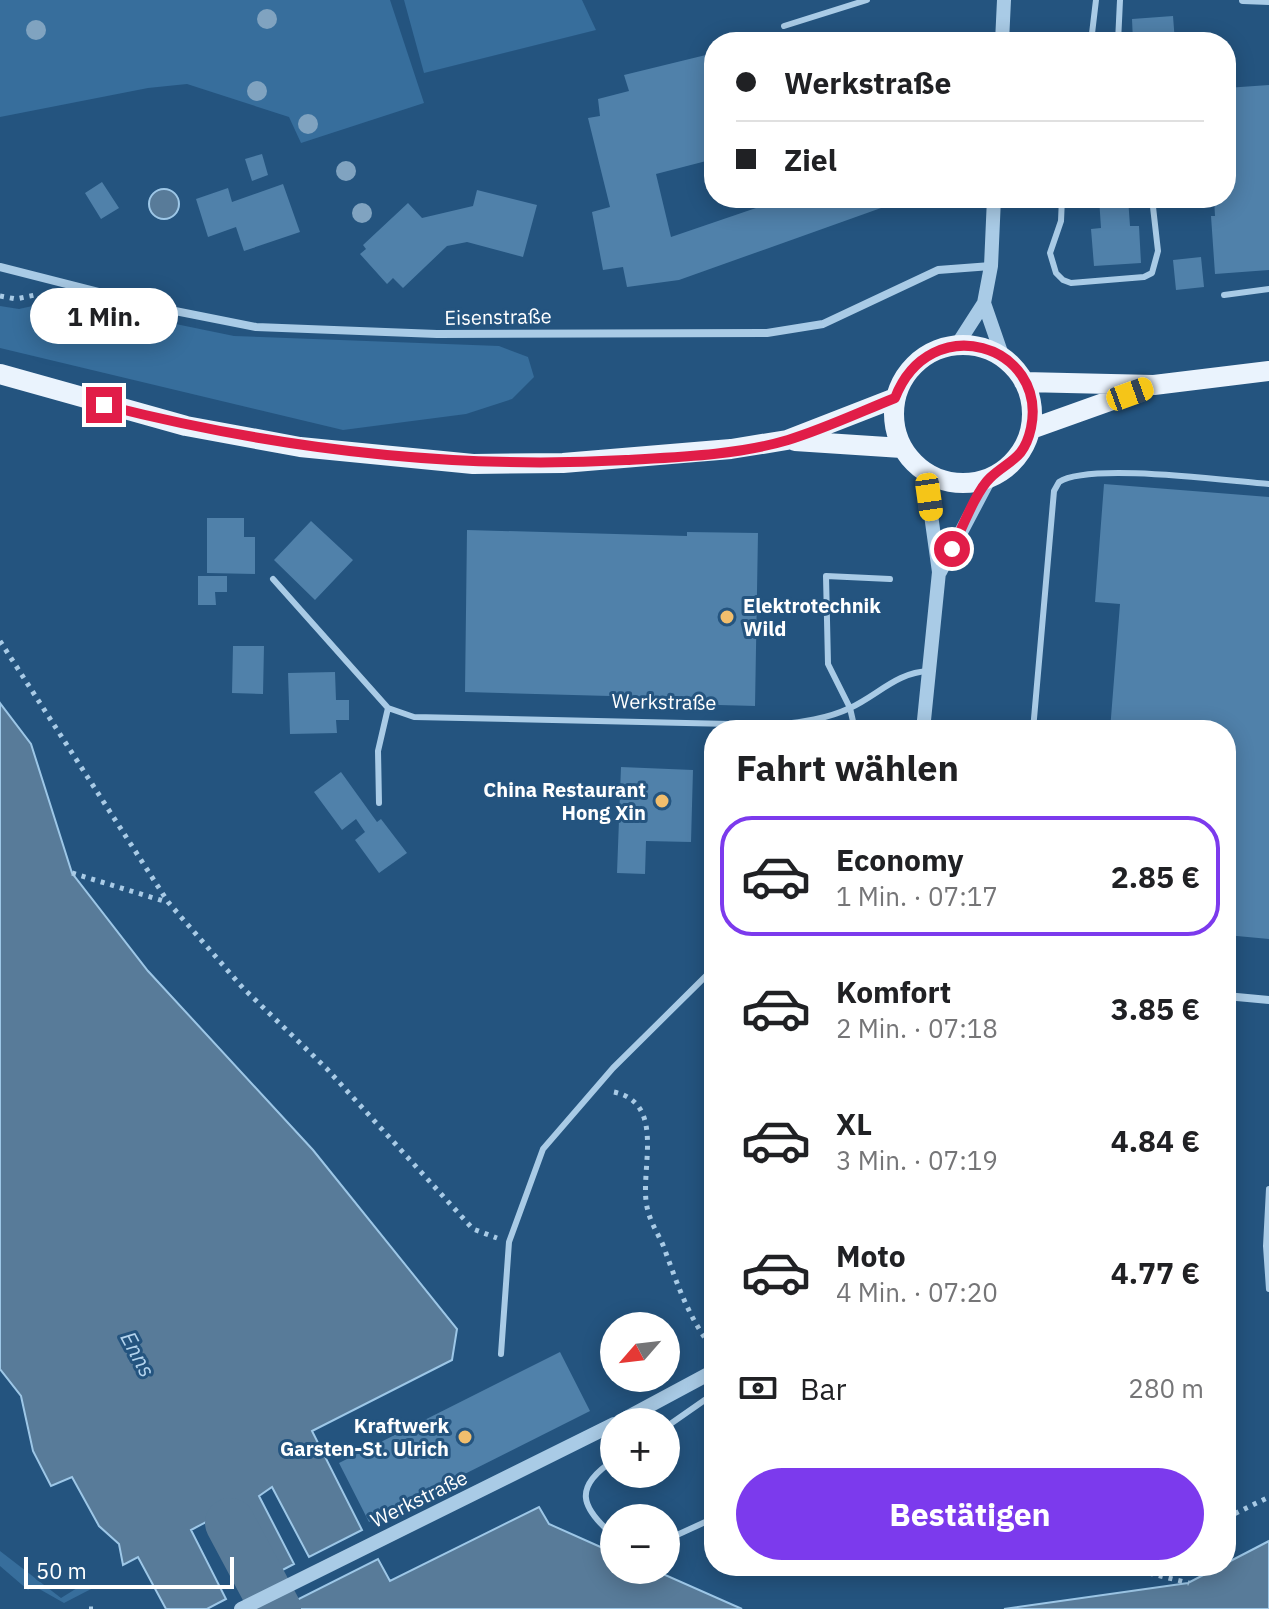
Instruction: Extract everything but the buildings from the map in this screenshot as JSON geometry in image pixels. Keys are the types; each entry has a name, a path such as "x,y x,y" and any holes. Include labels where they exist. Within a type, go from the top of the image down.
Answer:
{"main road":[{"path":"957,345 981,348 1003,358 1024,382 1033,413 1031,429 1016,459 989,479 956,483 925,472 902,448 896,432 895,398 902,382 918,362 940,349 957,345"},
{"path":"1024,382 1154,385 1269,371"},
{"path":"0,374 186,426 300,447 402,459 473,464 563,463 660,458 787,440 902,448"},
{"path":"1031,429 1154,385"},
{"path":"787,440 895,398"}],"street":[{"path":"1002,32 1004,0"},
{"path":"1243,0 1269,1"},
{"path":"957,345 984,303 991,266 994,208"},
{"name":"Eisenstraße","path":"0,267 165,309 256,327 437,334 767,333 823,324 938,270 991,266"},
{"path":"984,303 1003,358"},
{"path":"924,720 939,572 925,472"},
{"path":"939,572 989,479"},
{"path":"1236,997 1269,1000"},
{"name":"Werkstraße","path":"644,1408 704,1377"},
{"name":"Werkstraße","path":"241,1609 600,1431"}],"lane":[{"path":"784,26 867,0"},
{"path":"1092,32 1096,0"},
{"path":"1118,32 1120,0"},
{"path":"1062,208 1061,221 1050,253 1056,273 1071,283 1144,277 1152,273 1158,251 1153,208"},
{"path":"1224,295 1269,289"},
{"path":"1034,720 1054,491 1059,482 1089,475 1117,474 1269,484"},
{"path":"853,720 828,664 826,576 890,579"},
{"path":"273,579 388,708 378,751 379,803"},
{"name":"Werkstraße","path":"810,720 850,708 901,676 929,671"},
{"name":"Werkstraße","path":"388,708 414,717 704,723"},
{"path":"501,1354 509,1242 543,1149 595,1087 704,978"},
{"path":"1269,1189 1266,1246 1269,1289"},
{"path":"680,1417 704,1400"},
{"path":"600,1470 586,1485 586,1502 592,1518 600,1525"},
{"path":"680,1534 704,1523"}],"path":[{"path":"0,641 168,902 243,988 327,1069 473,1229 509,1242"},
{"path":"72,873 168,902"},
{"path":"595,1087 620,1093 635,1102 642,1114 648,1133 647,1209 681,1299 704,1335"},
{"path":"1236,1513 1269,1497"},
{"path":"1161,1576 1189,1583"}],"shaded area":[{"path":"0,0 390,0 424,103 301,143 289,117 187,84 148,88 0,117"},
{"path":"404,0 582,0 596,30 424,73"},
{"path":"59,300 234,336 499,346 528,357 534,377 512,399 466,414 343,430 0,348 0,306 19,309"},
{"path":"0,1551 61,1598 82,1585 93,1588 64,1603 34,1586 28,1590 0,1566"}],"water":[{"path":"164,189 175,193 179,204 175,215 164,219 153,215 149,204 153,193"},
{"path":"0,703 31,744 72,873 148,971 313,1150 457,1329 452,1360 312,1431 362,1530 309,1557 272,1487 259,1496 294,1564 242,1591 206,1522 191,1530 226,1599 207,1609 166,1609 138,1557 123,1565 119,1544 99,1526 72,1477 51,1486 33,1451 21,1396 0,1369"},
{"path":"539,1507 549,1524 600,1547 600,1584 680,1584 680,1582 742,1609 279,1609 378,1559 390,1581"},
{"path":"1269,1541 1269,1609 1004,1609 1188,1583 1202,1576 1236,1576 1236,1558"}],"waterway":[{"name":"Enns","path":"230,1523 276,1609"}],"place":[{"name":"Elektrotechnik Wild","path":"727,617"},
{"name":"China Restaurant Hong Xin","path":"662,801"},
{"name":"Kraftwerk Garsten-St. Ulrich","path":"465,1437"}],"route":[{"path":"104,405 186,426 300,447 402,459 473,464 660,458 787,440 895,398 911,368 924,357 957,345 973,346 988,350 1015,368 1030,397 1033,413 1025,445 1004,471 989,479 952,549"}]}
